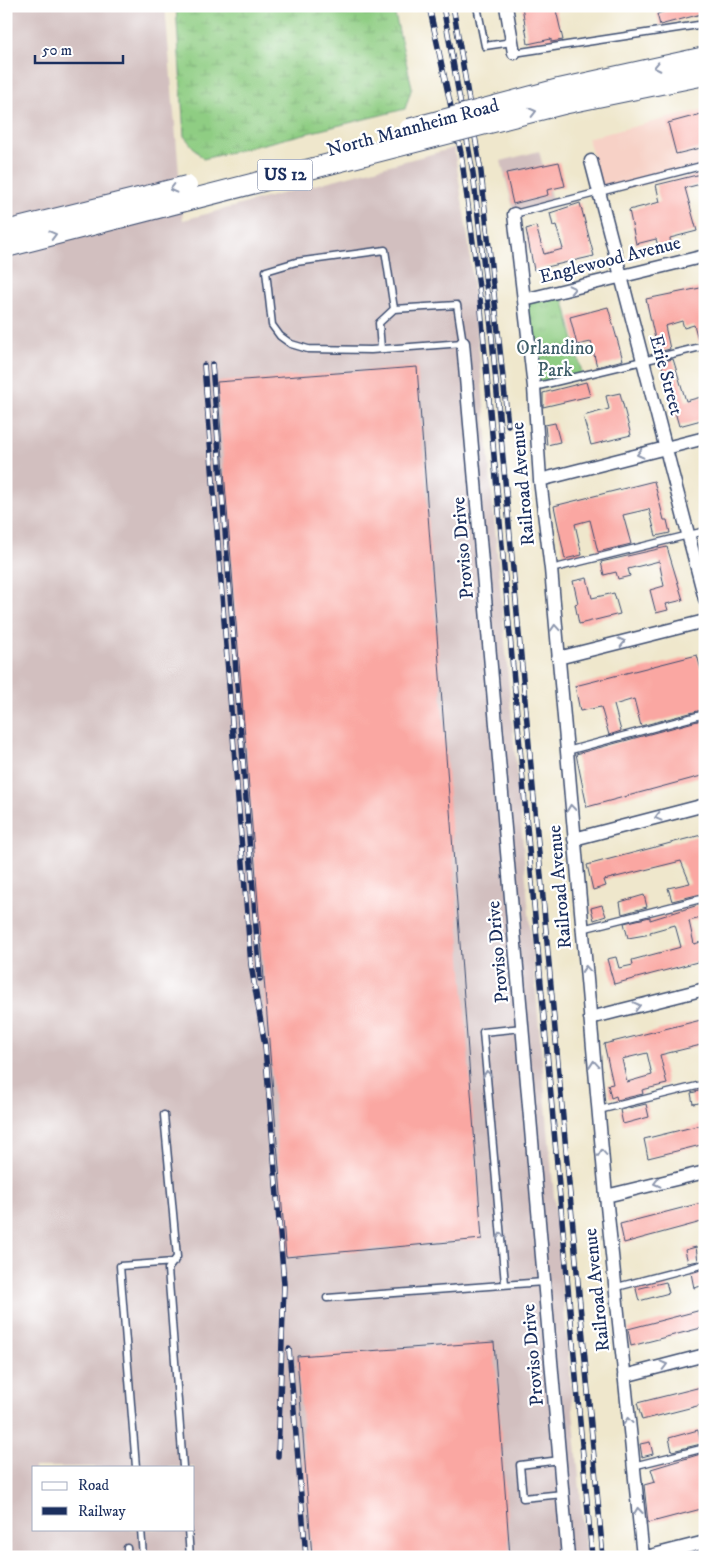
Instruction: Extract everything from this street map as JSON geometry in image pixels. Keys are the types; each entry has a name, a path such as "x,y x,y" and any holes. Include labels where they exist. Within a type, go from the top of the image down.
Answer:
{"main road":[{"name":"North Mannheim Road","path":"6,247 705,57"},
{"name":"North Mannheim Road","path":"6,231 324,152 561,97 705,75"}],"street":[{"path":"506,6 513,48"},
{"name":"Erie Street","path":"591,161 705,599"},
{"name":"Railroad Avenue","path":"514,214 534,388 540,480 551,570 606,1196 617,1287 633,1466 645,1557"},
{"name":"Englewood Avenue","path":"524,300 705,256"},
{"name":"Proviso Drive","path":"463,343 546,1282 568,1557"},
{"path":"540,480 705,438"},
{"path":"558,658 705,621"},
{"path":"574,839 705,805"},
{"path":"590,1018 705,989"},
{"path":"606,1196 705,1172"},
{"path":"624,1376 705,1355"},
{"path":"645,1557 705,1542"}],"lane":[{"path":"477,6 485,46 513,48 705,24"},
{"path":"514,214 705,165"},
{"path":"381,349 379,323 394,310 457,305 463,343 381,349 308,349 291,344 280,336 272,325 266,270 296,262 385,250 394,310"},
{"path":"534,388 705,346"},
{"path":"551,570 705,531"},
{"path":"566,751 705,714"},
{"path":"582,929 705,898"},
{"path":"506,1284 483,1032 524,1028"},
{"path":"598,1110 705,1084"},
{"path":"164,1115 177,1257 168,1269 183,1466"},
{"path":"136,1466 120,1266 174,1262"},
{"path":"617,1287 705,1264"},
{"path":"327,1298 546,1282"},
{"path":"633,1466 705,1448"},
{"path":"560,1460 520,1465 523,1498 563,1494"},
{"path":"141,1530 143,1557"},
{"path":"188,1530 190,1557"},
{"path":"127,1548 128,1557"}],"shaded area":[{"path":"6,6 165,6 183,220 454,148 469,245 484,404 586,1557 6,1557"},
{"path":"705,109 705,169 602,194 588,138"},
{"path":"539,151 553,204 515,215 501,161"}],"green space":[{"path":"176,6 393,6 412,87 405,109 203,159 184,136"},
{"name":"Orlandino Park","path":"561,289 583,377 536,389 526,298"}],"building":[{"path":"522,6 555,6 563,40 551,42 551,39 528,44"},
{"path":"681,6 687,8 705,6 705,13 660,25 657,14"},
{"path":"705,113 705,147 676,154 668,123"},
{"path":"559,162 565,186 547,190 548,195 513,204 506,173"},
{"path":"705,173 705,183 685,188 697,231 670,238 671,246 659,249 656,239 636,244 629,210 660,202 656,185"},
{"path":"580,203 594,256 534,270 526,229 536,226 544,254 563,249 556,225 553,226 550,213"},
{"path":"705,287 705,341 699,342 694,325 684,328 682,321 665,326 670,349 658,352 646,299"},
{"path":"608,307 623,360 597,367 591,342 577,345 570,317"},
{"path":"673,359 686,401 705,396 705,419 679,426 661,362"},
{"path":"417,367 482,1239 286,1257 217,382"},
{"path":"586,382 590,396 543,407 543,393"},
{"path":"620,393 631,435 591,445 583,416 609,409 606,396"},
{"path":"555,423 560,442 547,445 545,425"},
{"path":"654,481 664,520 667,520 670,533 656,536 649,509 623,515 631,544 598,552 590,520 575,524 582,555 565,559 554,506"},
{"path":"667,547 683,600 666,604 668,610 656,613 650,590 664,586 659,561 628,569 630,576 618,579 616,572 604,575 601,562"},
{"path":"587,578 592,598 614,593 620,614 579,624 575,604 578,603 573,581"},
{"path":"697,655 705,684 705,709 641,726 634,699 614,705 621,731 609,735 601,707 580,711 575,686"},
{"path":"705,719 705,775 587,807 576,754"},
{"path":"705,834 705,893 672,901 668,888 690,883 681,861 604,880 606,886 593,890 587,865"},
{"path":"644,895 647,907 622,914 620,902"},
{"path":"705,903 705,917 689,921 694,944 705,941 705,960 614,984 607,959 616,957 619,968 633,965 632,960 681,947 675,925 650,932 651,934 628,938 624,923 650,917 650,920"},
{"path":"602,905 606,916 594,920 591,908"},
{"path":"705,1019 705,1044 660,1055 667,1084 642,1090 643,1094 617,1100 616,1096 611,1098 608,1085 613,1084 604,1044","holes":["647,1053 652,1075 627,1082 622,1059"]},
{"path":"703,1090 705,1102 693,1104 691,1093"},
{"path":"646,1104 649,1117 623,1124 620,1110"},
{"path":"705,1124 705,1144 648,1158 644,1139"},
{"path":"705,1202 705,1221 624,1243 620,1224"},
{"path":"696,1247 698,1261 688,1263 685,1250"},
{"path":"701,1270 705,1285 694,1288 691,1273"},
{"path":"666,1282 669,1293 639,1301 636,1289"},
{"path":"705,1309 705,1327 631,1346 628,1329"},
{"path":"494,1342 510,1557 312,1557 297,1356"},
{"path":"705,1386 705,1404 642,1420 637,1403"},
{"path":"698,1430 701,1444 672,1451 669,1438"},
{"path":"650,1442 653,1454 642,1457 640,1444"},
{"path":"704,1453 705,1508 648,1523 644,1485 655,1482 651,1469"}],"railway":[{"path":"429,6 461,153 479,287 592,1557"},
{"path":"443,6 473,173 491,327 603,1557"},
{"path":"453,6 481,172 508,425"},
{"path":"212,364 260,979"},
{"path":"204,365 251,965 265,1046 284,1284 278,1456"},
{"path":"289,1349 306,1557"}]}
